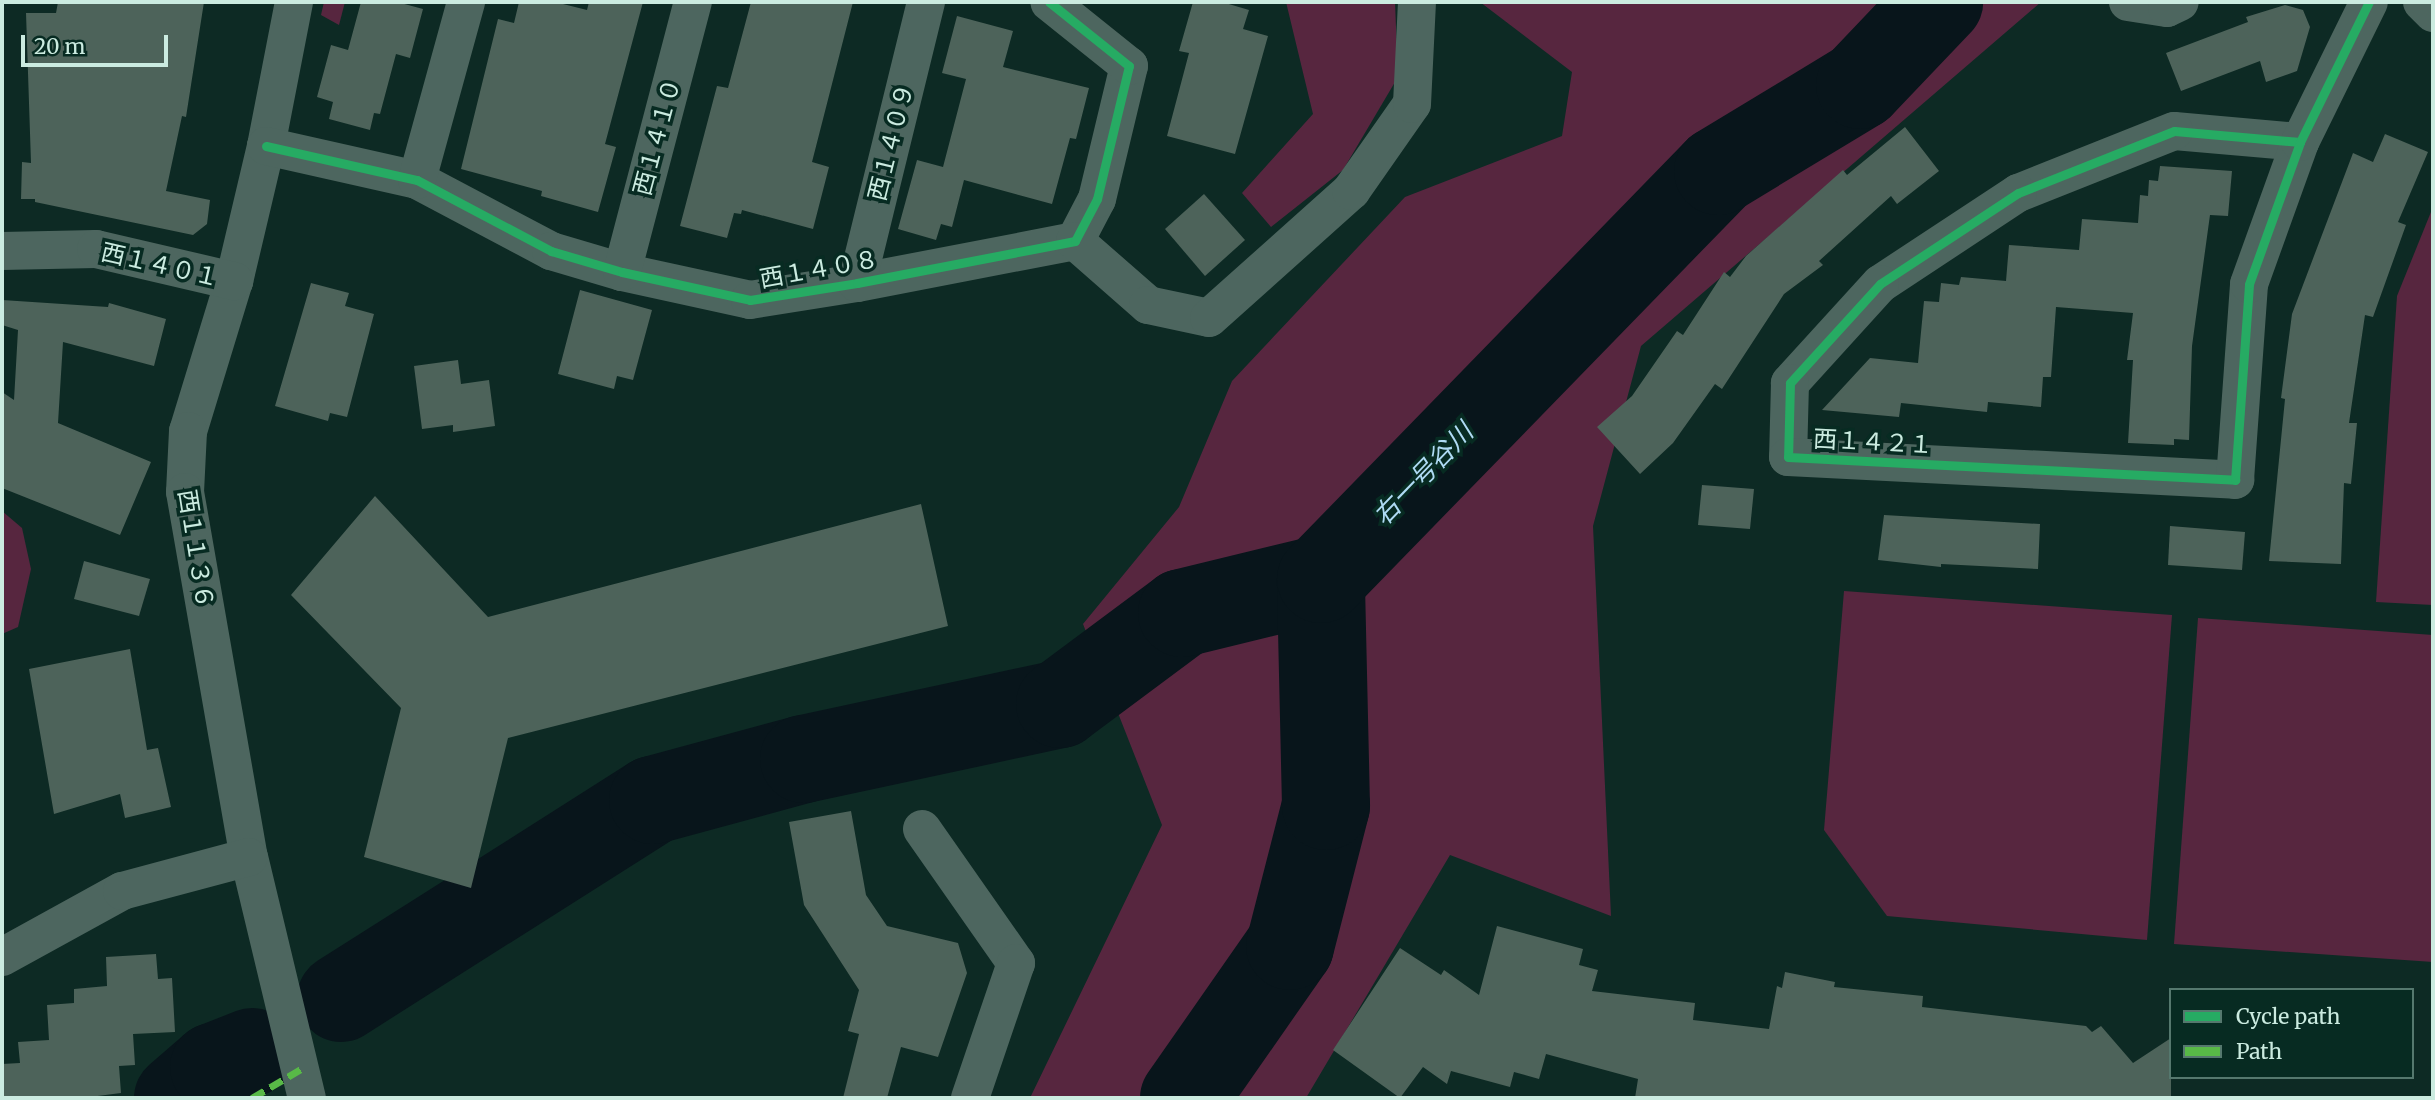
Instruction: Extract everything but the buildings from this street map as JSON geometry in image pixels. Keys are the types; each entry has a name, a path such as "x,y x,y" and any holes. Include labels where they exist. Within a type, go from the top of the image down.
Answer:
{"street":[{"name":"西１１３６","path":"294,2 266,146 234,281 188,431 185,492 249,857 307,1098"},
{"path":"417,180 466,2"},
{"name":"西１４１０","path":"622,272 693,2"},
{"name":"西１４０９","path":"857,283 926,2"},
{"path":"1049,2 1129,66 1097,199 1075,241 1148,306 1209,318 1351,191 1412,104 1417,2"},
{"path":"2128,2 2167,8 2180,2"},
{"name":"西１４２１","path":"2300,142 2174,131 2018,192 1880,284 1790,383 1788,457 2235,480 2249,284 2300,142 2368,2"},
{"path":"2423,2 2433,13"},
{"name":"西１４０８","path":"266,146 417,180 551,251 622,272 750,300 857,283 1075,241"},
{"name":"西１４０１","path":"2,251 96,249 234,281"},
{"path":"922,829 1016,963 970,1098"},
{"path":"2,957 122,891 249,857"}],"shaded area":[{"path":"324,2 345,2 339,25 321,15"},
{"path":"1286,2 1395,2 1398,77 1343,170 1271,227 1242,193 1313,114"},
{"path":"1480,2 2041,2 1641,346 1593,526 1611,916 1450,855 1306,1098 1030,1098 1162,825 1083,624 1179,507 1232,381 1405,197 1562,136 1572,72"},
{"path":"2433,207 2433,605 2376,602 2397,296"},
{"path":"2,511 22,528 31,569 18,627 2,634"},
{"path":"1844,591 2172,615 2147,940 1887,916 1824,830"},
{"path":"2198,618 2433,635 2433,962 2174,944"}],"waterway":[{"name":"右一号谷川","path":"1184,1098 1290,946 1326,806 1321,579 1718,171 1860,85 1939,2"},
{"path":"341,998 653,800 804,759 1060,704 1182,613 1321,579"},
{"path":"178,1098 214,1067 252,1052"}],"marked path":[{"path":"252,1098 301,1069"}],"cycle path":[{"path":"266,146 417,180 551,251 622,272 750,300 857,283 1075,241 1097,199 1129,66 1049,2"},
{"path":"2300,142 2174,131 2018,193 1880,284 1790,383 1788,457 2235,480 2249,284 2300,142 2369,2"}]}
